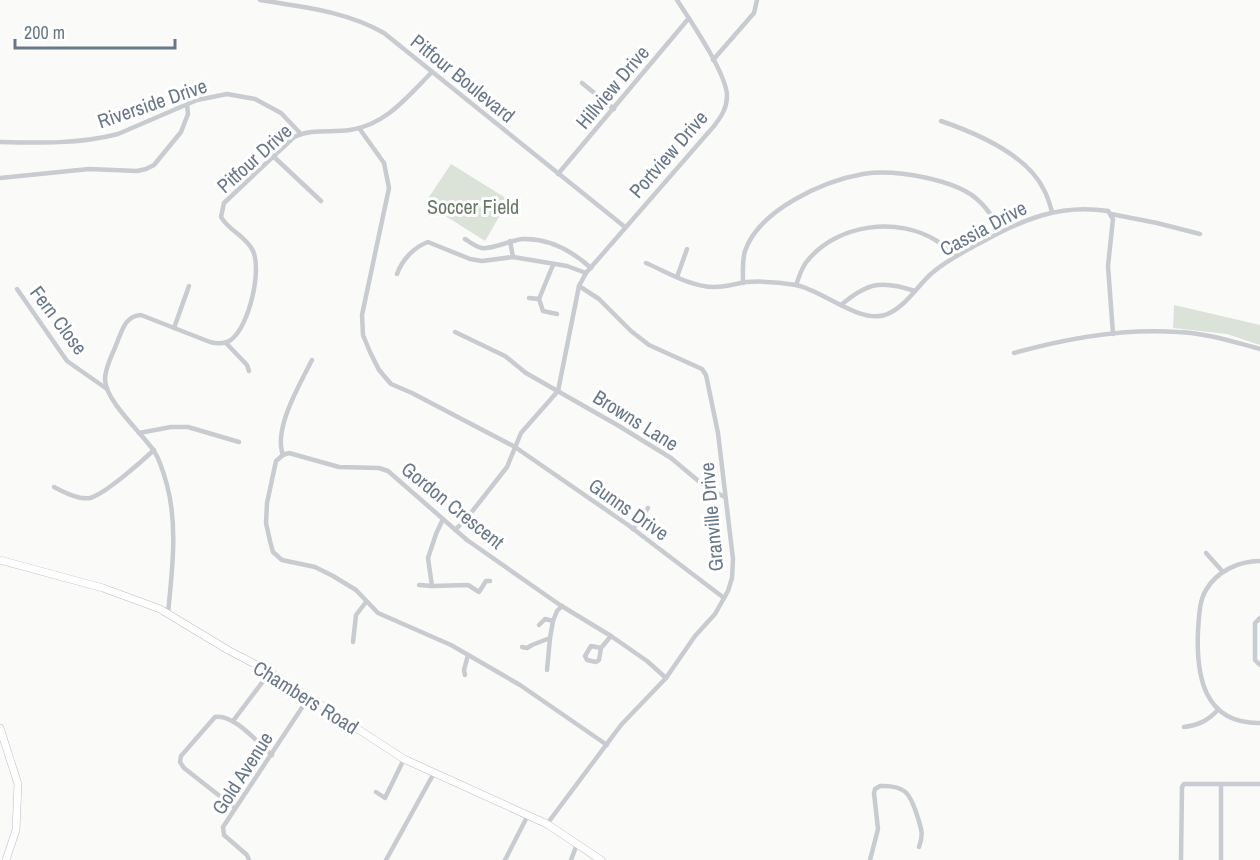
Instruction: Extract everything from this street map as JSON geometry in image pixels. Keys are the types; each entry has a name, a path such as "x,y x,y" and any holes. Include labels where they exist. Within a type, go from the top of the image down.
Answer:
{"street":[{"name":"Pitfour Boulevard","path":"260,0 314,9 369,24 384,33 625,227"},
{"name":"Portview Drive","path":"558,391 579,285 586,273 721,117 727,97 726,87 713,60 677,0"},
{"path":"713,60 754,14 757,0"},
{"name":"Hillview Drive","path":"558,174 689,18"},
{"name":"Pitfour Drive","path":"226,343 237,334 245,318 253,295 256,271 252,250 245,240 226,225 221,217 221,211 229,196 248,182 288,142 301,134 359,128 376,122 395,109 432,72"},
{"path":"582,83 614,109"},
{"name":"Riverside Drive","path":"0,142 32,143 105,137 197,100 226,94 255,99 281,113 301,134"},
{"path":"0,178 89,169 137,171 146,169 154,165 181,132 188,114 188,104"},
{"path":"941,121 986,138 1009,152 1035,176 1044,189 1052,212"},
{"name":"Gunns Drive","path":"359,128 384,163 389,188 362,315 363,335 379,370 391,384 515,447 633,529 724,598"},
{"path":"273,156 321,201"},
{"path":"743,283 745,250 754,234 772,216 799,195 863,174 922,176 951,184 980,201 1002,231"},
{"name":"Cassia Drive","path":"646,263 701,286 716,287 762,281 796,285 860,313 878,317 899,307 932,273 955,256 1025,220 1052,212 1096,210 1200,234"},
{"path":"1111,214 1113,219 1108,266 1113,334"},
{"path":"796,285 807,261 825,245 847,234 870,227 893,227 918,232 937,241 955,256"},
{"path":"465,239 485,249 510,241 533,239 576,255 591,268"},
{"path":"510,241 513,257"},
{"path":"397,274 401,264 409,255 428,242 470,259 482,261 513,257 567,266 586,273"},
{"path":"678,277 687,249"},
{"path":"553,265 539,299 543,311 557,314"},
{"path":"841,305 867,286 880,283 895,284 915,291"},
{"name":"Granville Drive","path":"547,824 621,725 666,678 724,598 732,578 733,559 718,434 710,384 706,375 702,369 649,345 631,331 599,299 579,285"},
{"path":"174,328 189,286"},
{"name":"Fern Close","path":"17,289 67,361 107,389"},
{"path":"529,298 539,299"},
{"path":"168,613 173,556 168,487 154,450 107,389 106,371 128,320 141,315 210,342 226,343 247,365 249,371"},
{"name":"Browns Lane","path":"455,332 505,356 526,373 671,458 708,489 725,497"},
{"path":"1014,353 1052,342 1113,334 1179,332 1222,339 1260,349"},
{"path":"312,360 286,416 281,445 283,455 276,461 267,503 266,523 273,552 282,560 315,567 333,576 356,590 378,613 452,645 520,685 607,745"},
{"path":"455,530 507,467 521,433 558,391"},
{"path":"139,433 171,427 188,428 239,442"},
{"path":"54,487 72,495 89,498 112,484 154,450"},
{"name":"Gordon Crescent","path":"283,455 289,453 339,467 380,468 388,471 455,530 490,557 611,636 647,661 666,678"},
{"path":"633,529 648,508"},
{"path":"432,586 428,558 443,519"},
{"path":"1206,553 1223,572"},
{"name":"Chambers Road","path":"0,560 103,588 168,613 228,650 270,672 404,759 547,824 601,860"},
{"path":"1260,561 1251,561 1231,567 1214,579 1204,592 1199,614 1198,647 1199,673 1208,696 1218,710 1233,719 1260,723"},
{"path":"419,585 468,585 479,592 486,581 490,581"},
{"path":"353,642 356,615 366,602"},
{"path":"547,670 549,638 557,610 562,606"},
{"path":"1260,618 1255,623 1256,660 1260,665"},
{"path":"539,625 545,619 553,621"},
{"path":"601,648 611,636"},
{"path":"522,647 527,648 549,638"},
{"path":"465,675 468,655"},
{"path":"233,721 270,672"},
{"name":"Gold Avenue","path":"249,860 247,855 224,835 223,827 309,697"},
{"path":"1184,727 1206,721 1218,710"},
{"path":"235,808 184,768 180,762 181,756 215,717 222,716 233,721 272,755"},
{"path":"0,728 18,784 16,830 6,860"},
{"path":"376,792 385,798 404,759"},
{"path":"386,860 434,773"},
{"path":"1181,860 1182,787 1188,783 1260,784"},
{"path":"1221,784 1221,860"},
{"path":"870,860 878,829 874,794 875,789 880,786 900,788 913,799 923,834 919,847"},
{"path":"505,860 528,815"},
{"path":"571,860 577,844"}],"green space":[{"name":"Soccer Field","path":"451,164 509,200 485,241 425,203"},
{"path":"1174,305 1260,325 1260,345 1227,334 1173,328"}]}
